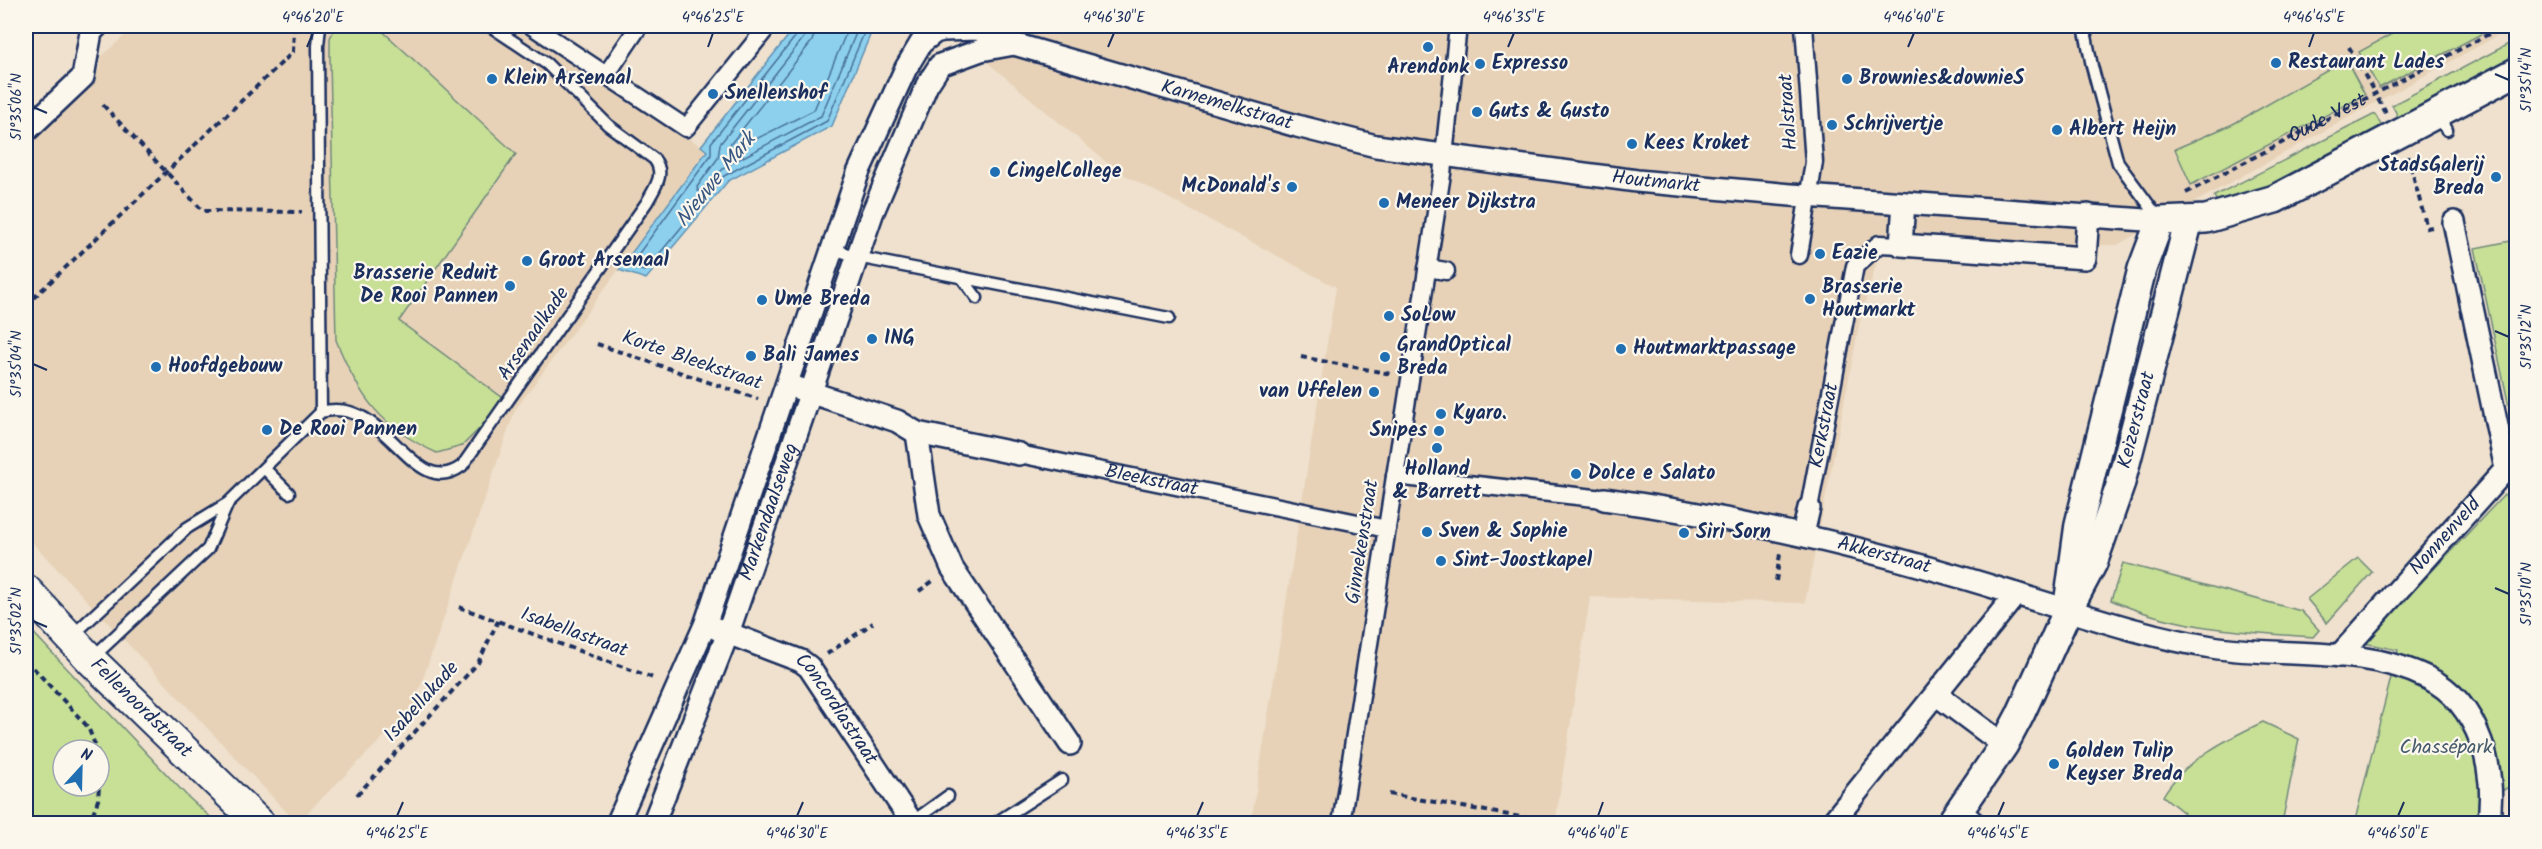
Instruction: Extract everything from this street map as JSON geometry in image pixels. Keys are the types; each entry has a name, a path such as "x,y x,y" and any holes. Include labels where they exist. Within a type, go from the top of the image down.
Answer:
{"main road":[{"name":"Fellenoordstraat","path":"26,590 91,660 260,824"}],"street":[{"path":"26,131 83,77 90,32 97,26"},
{"path":"532,26 686,128 768,26"},
{"path":"606,75 639,26"},
{"name":"Ginnekenstraat","path":"1341,824 1444,154 1458,26"},
{"name":"Halstraat","path":"1804,26 1814,162 1810,196"},
{"name":"Karnemelkstraat","path":"934,28 969,27 987,31 1014,44 1349,141 1444,154"},
{"path":"934,28 981,50"},
{"path":"934,28 940,65 981,50"},
{"name":"Markendaalseweg","path":"617,824 705,625 858,173 906,68 916,49 934,28"},
{"name":"Karnemelkstraat","path":"981,50 1014,44"},
{"name":"Markendaalseweg","path":"653,824 728,633 872,214 927,85 940,65"},
{"path":"1799,255 1810,196 2160,221 2224,216 2275,199 2441,122 2517,72"},
{"name":"Houtmarkt","path":"1444,154 1637,181 1810,196"},
{"path":"1904,202 1901,245 2085,258 2088,215"},
{"name":"Keizerstraat","path":"1963,819 2038,679 2067,612 2093,563 2120,486 2189,220"},
{"name":"Keizerstraat","path":"2067,612 2079,524 2142,269 2160,221"},
{"name":"Nonnenveld","path":"2339,656 2511,471 2454,222"},
{"name":"Kerkstraat","path":"1803,534 1855,266 1879,244 1901,245"},
{"path":"1427,268 1446,271"},
{"path":"1827,315 1845,319"},
{"path":"786,384 811,392"},
{"name":"Bleekstraat","path":"811,392 897,421 917,433 1387,529"},
{"path":"917,433 929,515 952,568 1070,744"},
{"name":"Akkerstraat","path":"1395,476 1604,499 1701,507 2016,594 2067,612"},
{"path":"1832,824 2016,594"},
{"path":"2067,612 2212,647 2339,656 2373,661 2429,678 2446,691 2466,712 2479,735 2489,768 2490,814 2475,824"},
{"path":"705,625 728,633"},
{"name":"Concordiastraat","path":"728,633 809,667 912,823"},
{"path":"1936,695 2004,745"}],"lane":[{"path":"70,638 187,528 228,503 321,412 320,26"},
{"name":"Arsenaalkade","path":"321,412 341,410 361,414 414,463 428,471 444,473 457,471 468,460 647,202 660,177 658,164 648,153 608,125 547,64 490,26"},
{"path":"2084,26 2092,66 2118,163 2160,221"},
{"path":"831,248 857,257 1169,318"},
{"path":"962,278 977,298"},
{"path":"264,468 289,493"},
{"path":"91,660 208,549 228,503"},
{"path":"994,824 1062,780"},
{"path":"912,823 948,796"}],"path":[{"path":"26,305 293,52 294,26"},
{"name":"Oude Vest","path":"2160,221 2169,208 2184,194 2504,26"},
{"path":"2349,47 2373,90"},
{"path":"103,105 203,211 320,212"},
{"path":"2407,153 2415,172 2427,228 2454,222"},
{"name":"Korte Bleekstraat","path":"597,344 778,406"},
{"path":"1301,357 1410,377"},
{"name":"Isabellastraat","path":"459,607 678,687"},
{"name":"Isabellakade","path":"357,795 478,663 498,621"},
{"path":"809,667 873,623"},
{"path":"26,660 88,727 92,738"},
{"path":"1389,794 1560,824"},
{"path":"89,824 98,798"}],"shaded area":[{"name":"De Rooi Pannen","path":"135,26 517,26 707,150 515,410 413,708 297,823 26,536 26,138 99,70 102,56"},
{"path":"964,26 2515,26 2117,245 1881,247 1861,316 1805,603 1590,597 1555,824 1251,823 1336,287 1117,171 987,62"}],"green space":[{"path":"336,26 377,26 516,154 399,321 503,398 483,425 462,446 437,453 400,432 374,408 353,378 336,340 330,38"},
{"path":"2406,26 2496,26 2379,88 2359,52"},
{"path":"2516,40 2516,59 2400,120 2392,105"},
{"path":"2346,60 2365,95 2191,185 2175,149 2233,124"},
{"path":"2375,114 2383,129 2276,185 2217,202 2214,196"},
{"path":"2516,240 2516,439 2475,248"},
{"name":"Chassépark","path":"2504,495 2516,508 2516,782 2502,791 2495,823 2354,824 2398,650 2364,643"},
{"path":"2358,558 2372,572 2327,623 2307,599"},
{"path":"2123,563 2301,611 2319,630 2313,637 2236,631 2185,623 2135,610 2111,600"},
{"path":"26,625 188,797 217,823 26,823"},
{"path":"2263,722 2299,739 2282,823 2177,823 2184,813 2163,796 2172,783 2207,752"}],"water":[{"name":"Nieuwe Mark","path":"796,26 874,26 832,126 728,181 646,279 619,270 707,151 701,146"}],"place":[{"name":"Arendonk","path":"1428,47"},
{"name":"Restaurant Lades","path":"2276,63"},
{"name":"Expresso","path":"1480,64"},
{"name":"Klein Arsenaal","path":"492,79"},
{"name":"Brownies&downieS","path":"1847,79"},
{"name":"Snellenshof","path":"713,94"},
{"name":"Guts & Gusto","path":"1477,112"},
{"name":"Schrijvertje","path":"1832,125"},
{"name":"Albert Heijn","path":"2057,130"},
{"name":"Kees Kroket","path":"1632,144"},
{"name":"CingelCollege","path":"995,172"},
{"name":"StadsGalerij Breda","path":"2496,177"},
{"name":"McDonald's","path":"1292,187"},
{"name":"Meneer Dijkstra","path":"1384,203"},
{"name":"Eazie","path":"1820,254"},
{"name":"Groot Arsenaal","path":"527,261"},
{"name":"Brasserie Reduit De Rooi Pannen","path":"510,286"},
{"name":"Brasserie Houtmarkt","path":"1810,299"},
{"name":"Ume Breda","path":"762,300"},
{"name":"SoLow","path":"1389,316"},
{"name":"ING","path":"872,339"},
{"name":"Houtmarktpassage","path":"1621,349"},
{"name":"Bali James","path":"751,356"},
{"name":"GrandOptical Breda","path":"1385,357"},
{"name":"Hoofdgebouw","path":"156,367"},
{"name":"van Uffelen","path":"1374,392"},
{"name":"Kyaro.","path":"1441,414"},
{"name":"De Rooi Pannen","path":"267,430"},
{"name":"Snipes","path":"1439,431"},
{"name":"Holland & Barrett","path":"1437,448"},
{"name":"Dolce e Salato","path":"1576,474"},
{"name":"Sven & Sophie","path":"1427,532"},
{"name":"Siri Sorn","path":"1684,533"},
{"name":"Sint-Joostkapel","path":"1441,561"},
{"name":"Golden Tulip Keyser Breda","path":"2054,764"}]}
